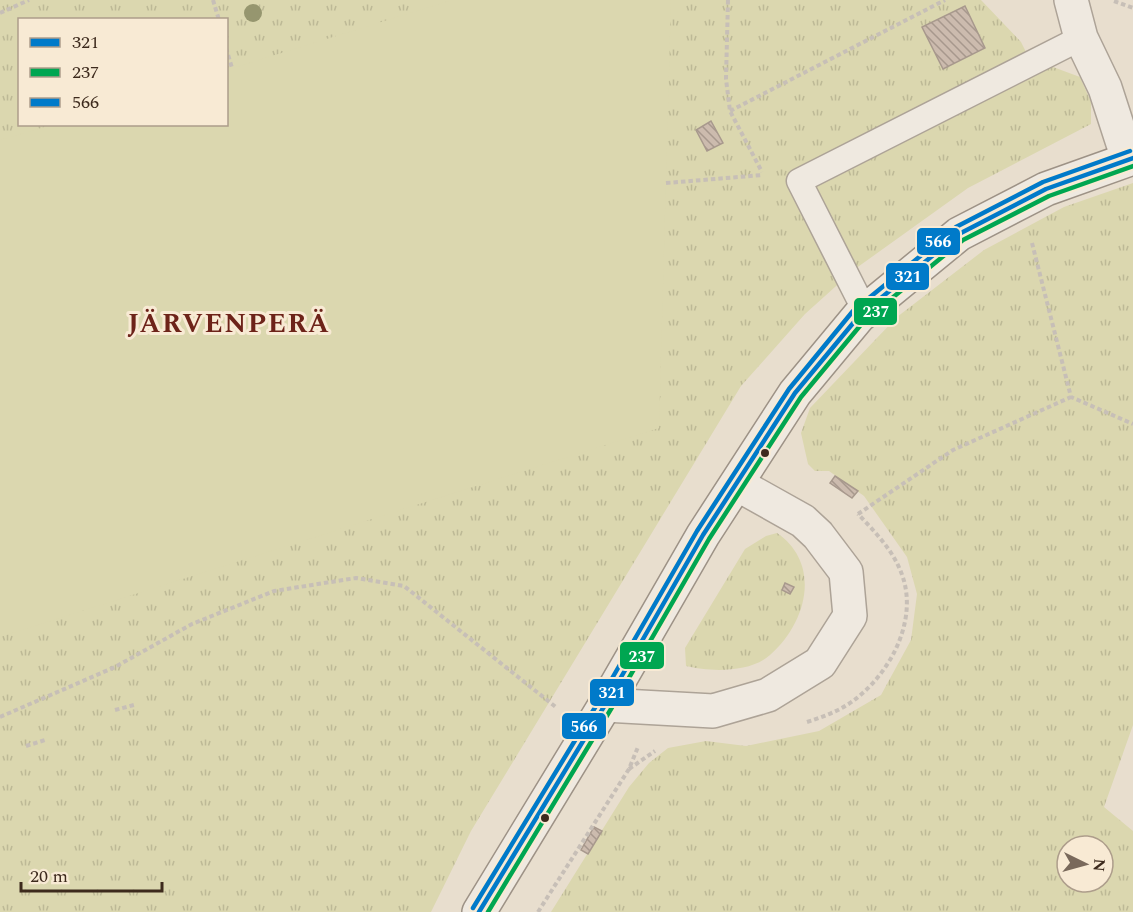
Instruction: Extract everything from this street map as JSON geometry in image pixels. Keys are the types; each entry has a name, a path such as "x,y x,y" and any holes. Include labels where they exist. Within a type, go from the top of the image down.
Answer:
{"street":[{"path":"479,912 605,705 703,535 795,393 865,311 959,234 1046,189 1131,158 1105,88 1081,38 1071,0"},
{"path":"605,705 713,711 768,695 820,663 850,616 846,572 818,535 803,521 737,484"}],"lane":[{"path":"865,311 799,181 1081,38"}],"path":[{"path":"0,13 29,0"},
{"path":"213,0 218,18"},
{"path":"728,0 726,79 730,111 769,186"},
{"path":"730,111 945,0"},
{"path":"1111,0 1133,8"},
{"path":"228,55 232,69"},
{"path":"666,183 763,175 778,175 799,181"},
{"path":"1022,201 1071,398"},
{"path":"858,514 953,450 1071,398 1133,424"},
{"path":"0,717 115,667 192,624 274,591 356,578 404,586 560,710 605,705"},
{"path":"115,710 134,705"},
{"path":"26,746 45,740"},
{"path":"629,769 658,749"}],"green space":[{"path":"0,0 981,0 1021,42 1036,72 1053,67 1080,77 1091,102 1091,124 968,188 855,269 805,314 741,386 471,831 431,912 0,912"},
{"path":"452,0 671,0 659,428 0,637 0,140 48,126 228,126 228,70"},
{"path":"1133,183 1133,725 1104,807 1133,831 1133,912 551,912 629,787 649,763 668,748 706,741 746,746 819,731 881,695 911,640 917,594 907,557 864,496 829,471 815,471 808,464 801,433 810,408 897,317 984,250 1064,207"},
{"path":"777,533 791,546 800,561 804,577 804,594 800,611 783,642 762,661 741,668 718,670 686,666 685,648 745,549 766,536"}],"building":[{"path":"965,6 985,48 943,69 922,27"},
{"path":"711,121 723,143 707,151 696,130"},
{"path":"835,476 858,491 852,498 830,483"},
{"path":"785,583 794,587 790,594 782,590"},
{"path":"594,827 602,831 588,854 581,850"}],"transit line":[{"name":"566","path":"473,908 599,701 697,531 789,389 853,311 956,227 1043,182 1130,151"},
{"name":"321","path":"479,912 605,705 703,535 795,393 859,316 959,234 1046,189 1133,158"},
{"name":"237","path":"488,912 611,709 709,539 801,397 864,321 963,240 1049,196 1133,166"}],"district":[{"name":"JÄRVENPERÄ","path":"229,323"}]}
